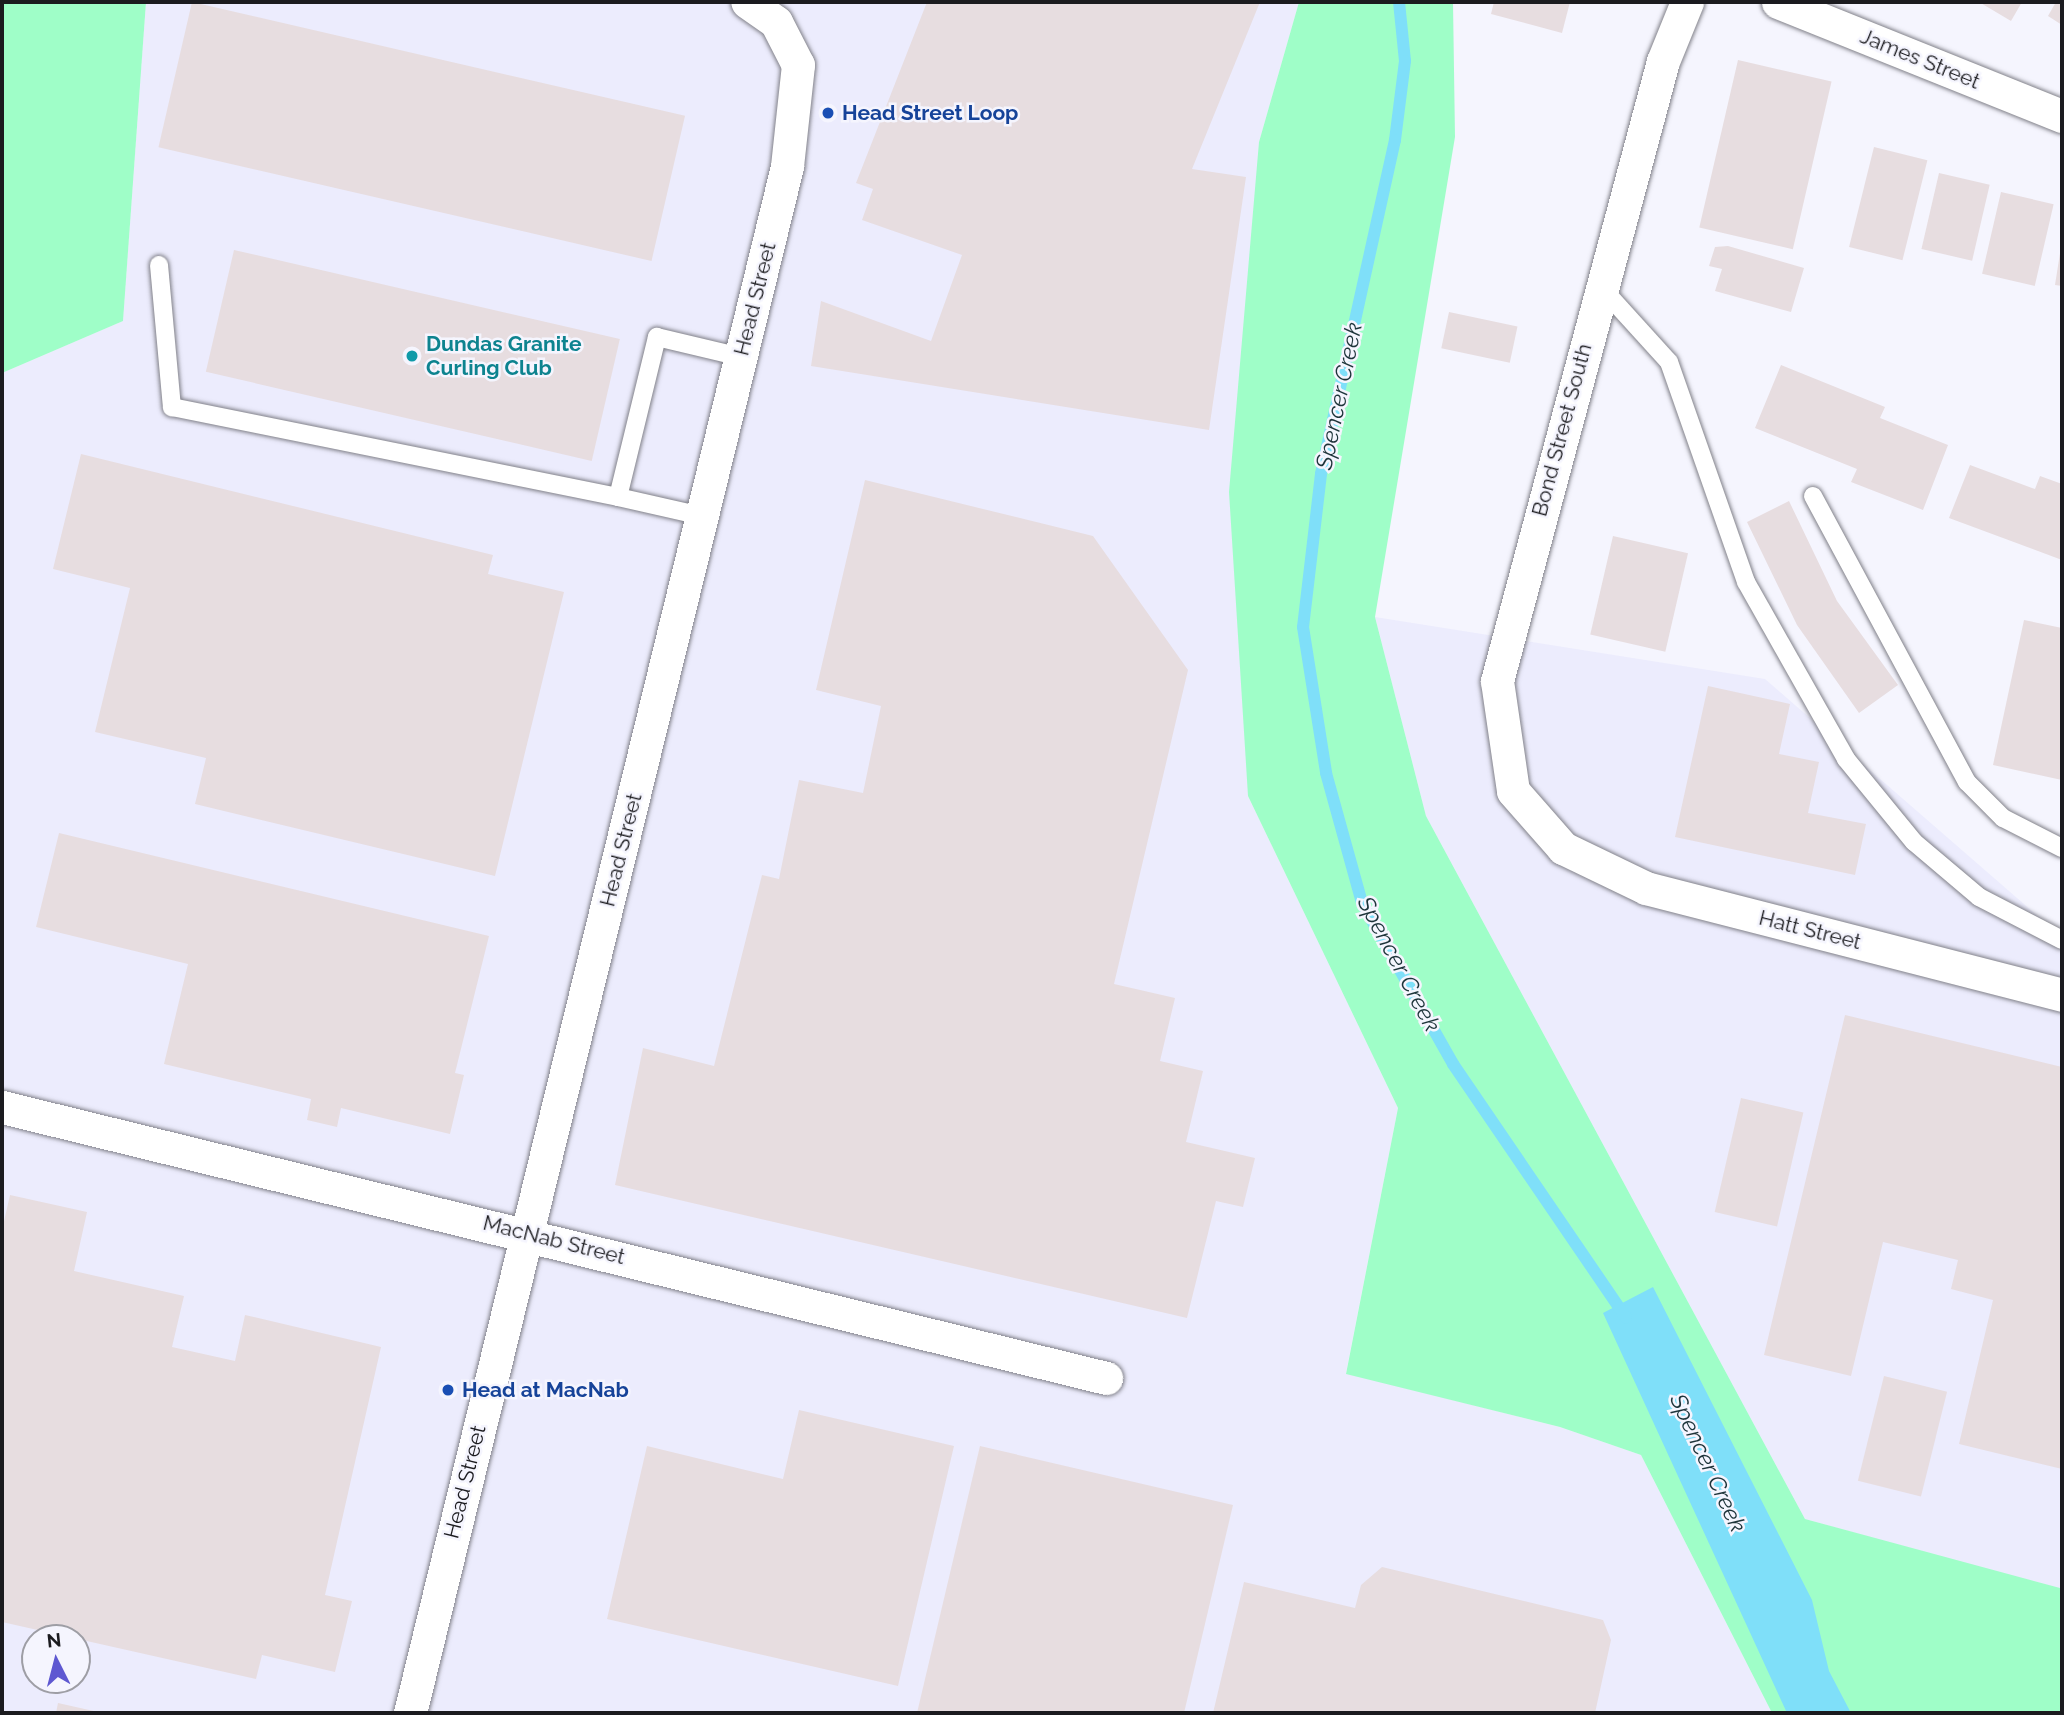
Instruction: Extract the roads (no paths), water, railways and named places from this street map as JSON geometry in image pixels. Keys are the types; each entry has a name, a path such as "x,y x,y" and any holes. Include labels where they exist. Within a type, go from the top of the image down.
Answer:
{"street":[{"name":"Head Street","path":"410,1713 787,166 798,65 776,22 747,2"},
{"name":"Bond Street South","path":"1563,848 1513,792 1497,681 1663,61 1687,2"},
{"name":"James Street","path":"1778,2 2062,116"},
{"name":"Hatt Street","path":"1563,848 1646,888 2062,995"},
{"name":"MacNab Street","path":"2,1107 526,1233 1106,1378"}],"lane":[{"path":"159,265 172,407 702,516"},
{"path":"1601,287 1669,362 1746,582 1846,759 1914,842 1979,897 2062,940"},
{"path":"618,497 657,337 741,357"},
{"path":"1813,496 1967,782 2003,818 2062,848"}],"water":[{"path":"1653,1287 1812,1600 1829,1671 1851,1713 1787,1713 1603,1313"}],"waterway":[{"name":"Spencer Creek","path":"1399,2 1405,61 1395,140 1321,474 1303,627 1326,773 1362,903 1453,1064 1626,1318"}],"place":[{"name":"Head Street Loop","path":"828,113"},
{"name":"Dundas Granite Curling Club","path":"412,356"},
{"name":"Head at MacNab","path":"448,1390"}]}
